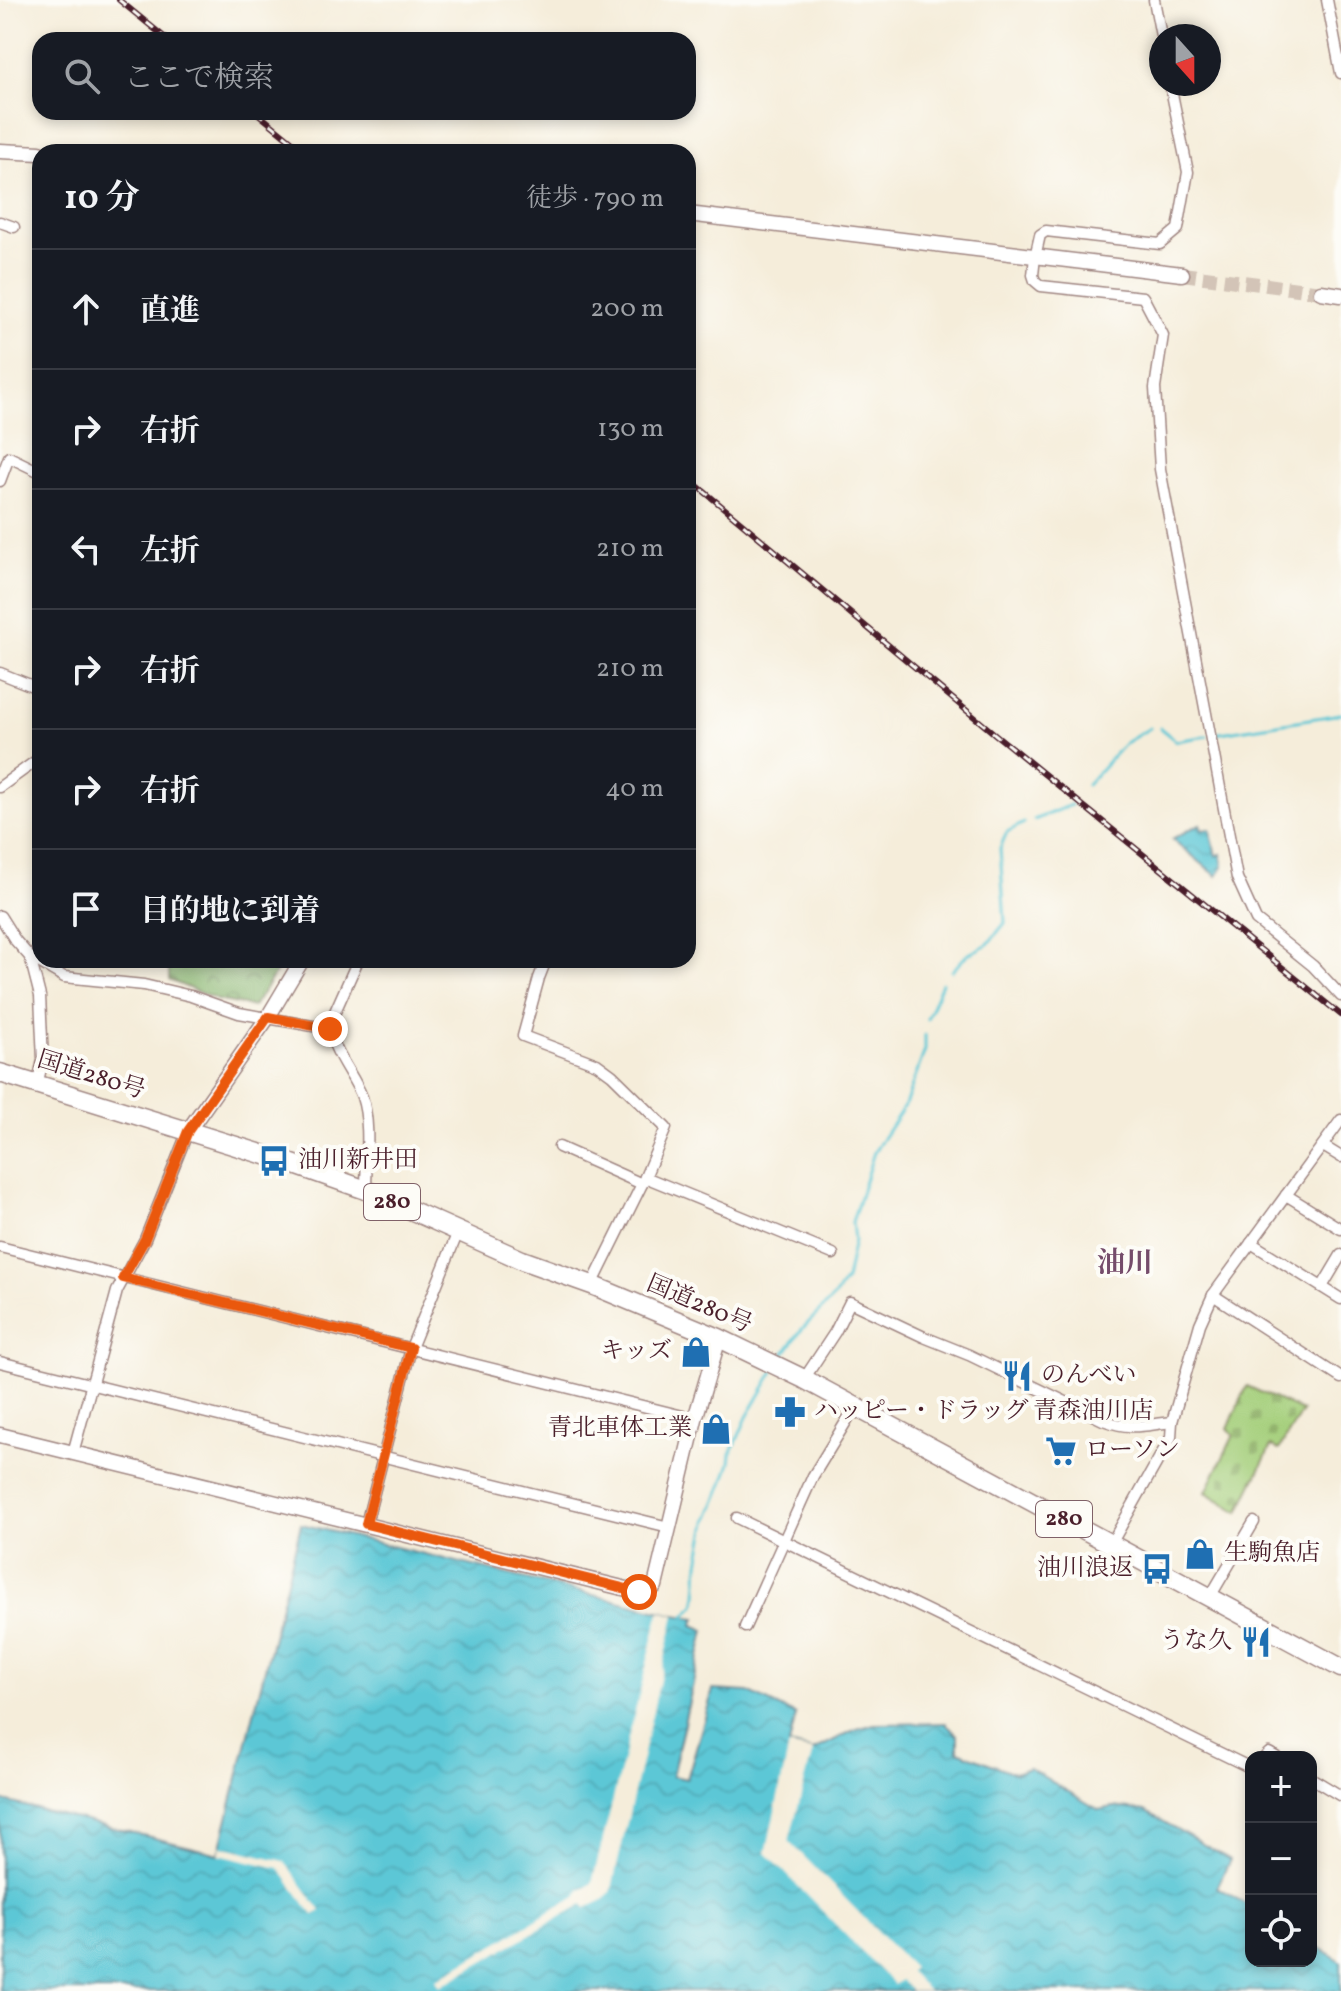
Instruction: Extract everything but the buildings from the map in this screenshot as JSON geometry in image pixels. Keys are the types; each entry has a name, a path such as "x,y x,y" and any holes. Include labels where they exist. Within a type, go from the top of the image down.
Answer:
{"highway":[{"name":"国道280号","path":"0,1073 278,1159 366,1190 522,1260 592,1285 719,1338 804,1379 1341,1668"}],"street":[{"path":"1154,0 1159,24"},
{"path":"1327,0 1341,73"},
{"path":"1172,96 1188,172 1178,229 1160,244 1046,231 1040,235 1033,275 1041,286 1143,297 1163,335 1155,388 1160,469 1237,878 1256,920 1313,966 1341,996"},
{"path":"0,151 32,153"},
{"path":"696,215 1182,274"},
{"path":"0,222 14,227"},
{"path":"1321,292 1341,295"},
{"path":"0,481 9,457 32,468"},
{"path":"0,673 32,686"},
{"path":"0,787 32,764"},
{"path":"0,916 30,957 32,965"},
{"path":"33,968 40,996 43,1060 37,1085"},
{"path":"49,968 64,977 144,985 191,996 239,1013 330,1029"},
{"path":"73,1453 117,1291 145,1239 188,1131 268,1017 297,968"},
{"path":"354,968 330,1029 363,1099 366,1114 366,1190"},
{"path":"543,968 523,1036 597,1064 666,1128 592,1285"},
{"path":"1111,1544 1171,1437 1172,1422 1200,1324 1213,1295 1341,1120"},
{"path":"1323,1146 1341,1157"},
{"path":"559,1147 833,1254"},
{"path":"1286,1195 1341,1229"},
{"path":"366,1524 411,1348 458,1232"},
{"path":"1251,1243 1341,1299"},
{"path":"0,1247 695,1419"},
{"path":"1322,1287 1341,1255"},
{"path":"1213,1295 1341,1378"},
{"path":"804,1379 835,1332 850,1302 1103,1420 1132,1427 1172,1422"},
{"path":"0,1435 647,1592 655,1586 695,1419 719,1338"},
{"path":"0,1362 669,1527"},
{"path":"745,1627 813,1476 855,1407"},
{"path":"737,1518 1245,1765"},
{"path":"1210,1597 1254,1522"},
{"path":"1317,1782 1341,1796"}],"green space":[{"path":"169,968 279,968 253,1007 217,1000 169,980"},
{"path":"1247,1386 1302,1411 1279,1450 1271,1446 1239,1512 1206,1492 1234,1435 1228,1428"}],"water":[{"path":"1200,824 1202,830 1210,829 1216,856 1221,854 1223,867 1217,876 1172,839"},
{"path":"301,1524 696,1618 693,1625 705,1630 672,1776 687,1779 713,1690 748,1692 796,1715 789,1745 813,1751 854,1730 874,1724 946,1723 958,1736 958,1751 1014,1773 1029,1768 1099,1810 1113,1807 1145,1811 1230,1860 1217,1887 1245,1903 1245,1967 1317,1967 1317,1947 1341,1961 1341,1991 0,1991 0,1800 219,1854"}],"pier":[{"path":"660,1611 675,1615 611,1892 605,1899 586,1908 583,1904 440,1986 436,1979 578,1895 580,1890 592,1883"},
{"path":"789,1746 813,1751 789,1841 913,1968 909,1971 928,1991 911,1991 901,1980 894,1985 766,1853"},
{"path":"221,1846 284,1861 321,1911 313,1915 279,1868 219,1854"}],"waterway":[{"path":"1214,734 1341,714"},
{"path":"1087,785 1125,743 1150,728"},
{"path":"1160,728 1176,741 1207,736"},
{"path":"1034,820 1071,805"},
{"path":"952,971 967,955 988,944 1005,923 1000,848 1007,832 1024,823"},
{"path":"927,1019 942,983"},
{"path":"779,1361 802,1329 834,1297 846,1280 854,1240 852,1222 874,1152 905,1105 925,1050 925,1035"},
{"path":"685,1616 695,1605 707,1522 731,1454 747,1417 774,1371"}],"tunnel":[{"path":"1182,274 1321,292"}],"railway":[{"path":"119,0 158,32"},
{"path":"266,120 295,144"},
{"path":"696,485 996,735 1341,1015"}],"place":[{"name":"油川新井田","path":"274,1161"},
{"name":"キッズ","path":"696,1352"},
{"name":"のんべい","path":"1017,1376"},
{"name":"ハッピー・ドラッグ 青森油川店","path":"790,1412"},
{"name":"青北車体工業","path":"716,1429"},
{"name":"ローソン","path":"1061,1451"},
{"name":"生駒魚店","path":"1200,1554"},
{"name":"油川浪返","path":"1157,1569"},
{"name":"うな久","path":"1256,1642"}],"district":[{"name":"油川","path":"1125,1264"}],"route":[{"path":"330,1029 268,1017 188,1131 145,1239 123,1278 411,1348 366,1524 639,1592"}]}
